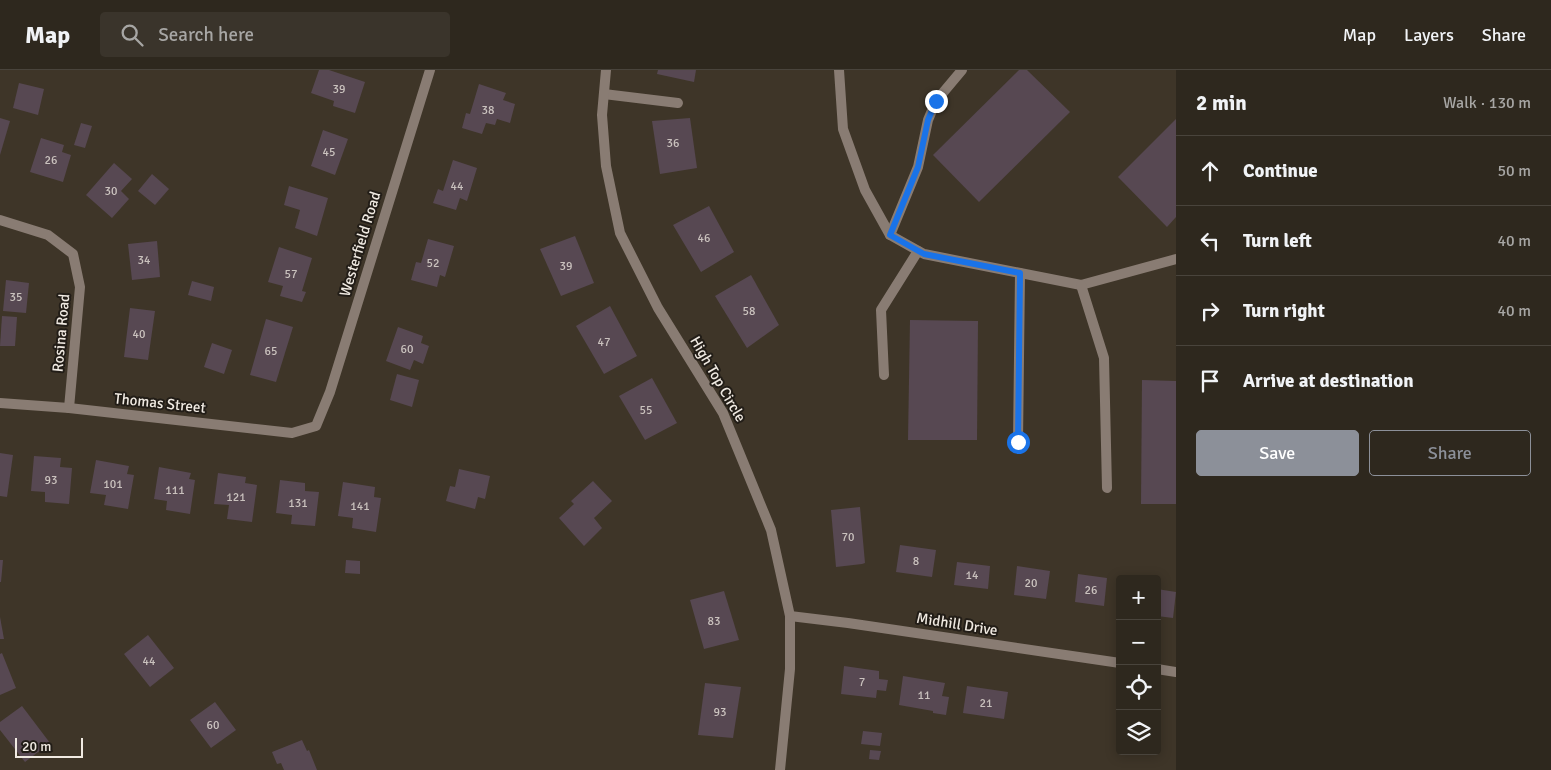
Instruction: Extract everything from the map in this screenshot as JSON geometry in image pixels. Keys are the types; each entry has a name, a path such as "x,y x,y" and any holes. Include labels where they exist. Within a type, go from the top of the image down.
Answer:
{"street":[{"name":"Westerfield Road","path":"316,426 330,392 430,70"},
{"name":"High Top Circle","path":"606,70 602,115 606,166 620,233 658,308 723,413 771,530 790,616 790,669 780,770"},
{"path":"839,70 843,129 865,190 890,235 918,251 924,254 1081,286 1176,260"},
{"path":"890,235 918,167 928,120 936,101 962,70"},
{"path":"604,94 678,103"},
{"name":"Rosina Road","path":"0,220 48,235 73,254 80,287 69,408"},
{"path":"884,375 881,310 918,251"},
{"path":"1018,442 1020,273"},
{"path":"1081,286 1104,358 1107,488"},
{"name":"Thomas Street","path":"0,403 69,408 292,433 316,426"},
{"name":"Midhill Drive","path":"790,616 1116,663"},
{"path":"1161,670 1176,672"}],"building":[{"path":"319,70 329,70 365,82 355,113 333,106 334,101 311,93"},
{"path":"658,70 696,70 694,82 657,74"},
{"path":"1019,70 1027,70 1070,112 979,202 933,155"},
{"path":"19,83 44,89 38,115 13,108"},
{"path":"479,84 506,93 503,100 515,104 510,123 497,119 495,125 486,123 482,134 462,128 466,113 470,114"},
{"path":"0,118 10,121 0,155"},
{"path":"690,118 697,168 660,174 652,121"},
{"path":"1176,119 1176,217 1167,227 1118,177"},
{"path":"81,123 92,126 85,148 74,145"},
{"path":"323,130 348,139 335,175 311,166"},
{"path":"41,138 64,145 62,152 71,155 63,182 30,172"},
{"path":"453,160 477,168 467,201 460,198 456,210 433,203 438,189 443,191"},
{"path":"114,163 132,179 121,191 129,199 112,218 86,195"},
{"path":"152,174 169,189 155,205 138,191"},
{"path":"289,186 328,198 317,236 295,228 300,210 284,205"},
{"path":"709,206 734,252 701,272 673,225"},
{"path":"575,236 594,283 561,296 540,249"},
{"path":"428,239 454,246 445,277 440,275 437,287 411,280 416,262 421,263"},
{"path":"157,241 160,277 132,280 128,244"},
{"path":"279,247 312,258 302,291 306,292 302,302 280,296 283,286 268,282"},
{"path":"751,275 779,325 747,348 715,296"},
{"path":"6,280 29,283 26,313 3,311"},
{"path":"192,281 214,287 211,301 188,295"},
{"path":"610,306 637,356 604,374 576,326"},
{"path":"130,308 155,311 148,360 124,357"},
{"path":"2,316 17,317 15,346 0,346"},
{"path":"266,319 293,327 276,382 250,375"},
{"path":"910,320 978,321 977,440 908,440"},
{"path":"398,327 423,336 421,343 429,346 423,364 414,360 410,370 386,361"},
{"path":"212,343 232,350 224,374 204,367"},
{"path":"397,374 419,380 412,407 390,400"},
{"path":"652,378 677,423 645,440 619,396"},
{"path":"1142,380 1176,381 1176,504 1141,504"},
{"path":"0,453 13,455 7,497 0,496"},
{"path":"34,456 61,458 60,467 72,468 69,504 45,502 45,492 31,491"},
{"path":"96,460 129,466 127,474 134,475 128,509 104,505 106,495 90,493"},
{"path":"159,467 191,473 189,479 195,480 190,514 166,510 167,501 154,499"},
{"path":"459,469 490,476 485,499 478,497 475,509 446,501 450,486 455,487"},
{"path":"218,473 246,477 245,483 257,485 252,522 227,519 229,505 214,504"},
{"path":"280,480 305,483 305,491 319,492 315,526 291,524 292,515 276,513"},
{"path":"593,481 612,501 594,518 602,528 584,546 559,518 574,504 571,501"},
{"path":"343,482 375,487 374,497 381,498 376,532 352,528 353,518 338,516"},
{"path":"860,507 865,563 836,567 831,510"},
{"path":"900,545 936,550 932,577 896,572"},
{"path":"0,560 3,560 1,582 0,582"},
{"path":"346,560 360,561 360,574 345,573"},
{"path":"957,562 990,566 988,589 954,585"},
{"path":"1017,566 1050,571 1046,599 1014,595"},
{"path":"1078,574 1107,578 1104,606 1075,602"},
{"path":"1161,590 1176,592 1173,618 1161,616"},
{"path":"724,591 739,640 704,649 690,600"},
{"path":"0,617 4,639 0,639"},
{"path":"148,635 174,668 150,687 124,654"},
{"path":"2,653 16,688 0,695 0,654"},
{"path":"844,666 879,671 879,679 888,680 886,691 877,690 876,698 841,694"},
{"path":"903,676 945,683 942,696 949,697 946,715 899,705"},
{"path":"705,683 741,687 733,738 698,735"},
{"path":"967,686 1008,692 1004,719 963,713"},
{"path":"215,702 236,730 211,748 190,720"},
{"path":"22,706 50,743 25,762 0,730 0,722"},
{"path":"863,731 882,733 880,746 861,744"},
{"path":"302,740 307,751 309,750 317,770 284,770 281,763 277,764 272,752"},
{"path":"870,750 881,751 879,760 869,759"}],"route":[{"path":"936,101 928,120 918,167 890,235 924,254 1020,273 1018,442"}]}
